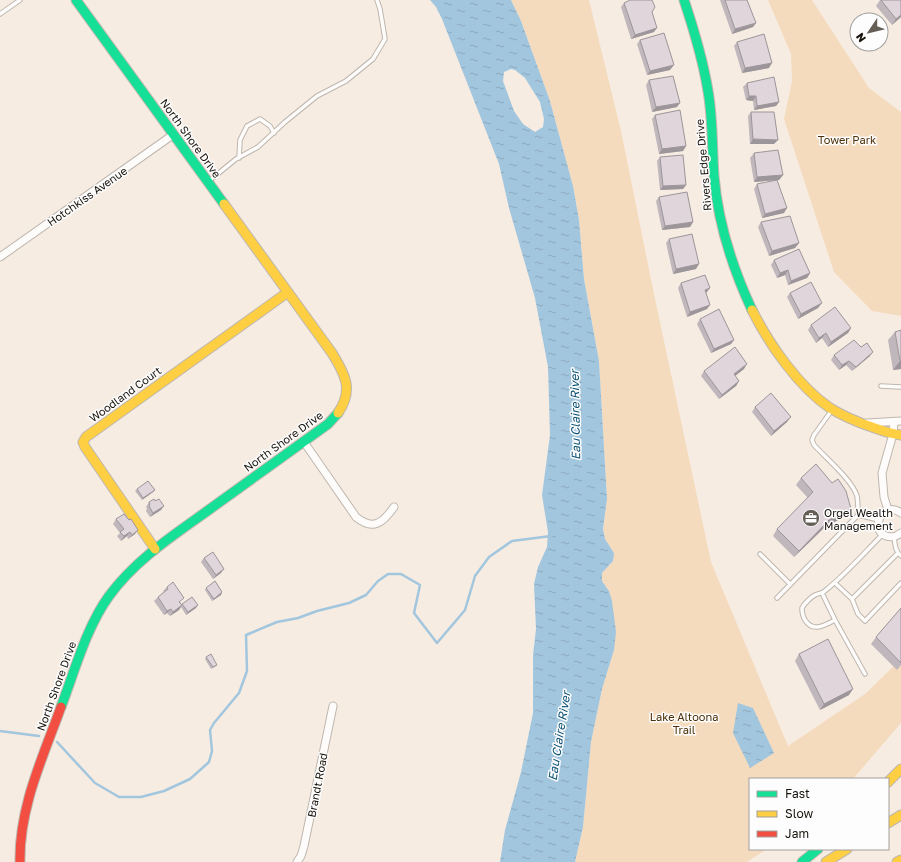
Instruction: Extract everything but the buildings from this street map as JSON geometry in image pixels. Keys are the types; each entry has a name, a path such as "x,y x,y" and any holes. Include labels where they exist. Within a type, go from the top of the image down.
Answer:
{"main road":[{"name":"North Shore Drive","path":"20,862 20,840 22,827 32,787 81,654 96,617 110,593 130,570 155,549 328,424 341,410 347,387 339,364 76,0"},
{"name":"Rivers Edge Drive","path":"684,0 707,81 710,104 714,180 726,244 734,268 752,310 762,328 787,365 810,392 832,410 846,418 860,424 897,435"},
{"name":"Woodland Court","path":"155,549 83,442 86,437 288,292"},
{"path":"889,781 901,769"},
{"path":"889,822 901,815"},
{"path":"802,862 817,850"},
{"path":"826,862 845,850"},
{"path":"897,862 901,860"}],"street":[{"name":"Hotchkiss Avenue","path":"0,257 174,134"},
{"path":"888,510 884,497 882,473 897,435 898,422"},
{"name":"Rivers Edge Drive","path":"860,424 898,422"},
{"path":"304,442 356,517 360,520 366,524 373,525 387,517 394,507"},
{"path":"901,513 894,510 888,510 882,514 879,520 879,527 883,534 894,537 901,533"},
{"name":"Brandt Road","path":"297,862 301,856 304,846 333,706"}],"lane":[{"path":"0,14 20,0"},
{"path":"208,181 258,146 317,96 346,81 372,59 385,39 377,0"},
{"path":"239,158 240,140 247,126 260,119 270,126 274,133"},
{"path":"881,386 901,387"},
{"path":"776,598 858,515 858,502 850,483 814,445 812,440 832,410"},
{"path":"858,515 879,520"},
{"path":"835,620 824,626 811,626 806,622 802,609 814,595 822,593 835,583 883,534"},
{"path":"852,599 900,554 895,548 894,537"},
{"path":"760,554 790,584"},
{"path":"835,583 852,599 858,614 865,621 901,584"},
{"path":"822,593 865,674"}],"green space":[{"name":"Lake Altoona Trail","path":"511,0 589,0 621,131 711,562 788,746 865,694 901,659 901,723 854,778 749,778 749,850 765,850 747,862 575,862 583,827 591,742 602,689 614,650 609,591 602,581 602,573 613,561 614,553 605,539 603,529 607,499 599,361 584,279 579,220 573,186 550,101 521,21"},
{"name":"Tower Park","path":"768,0 812,0 869,88 901,112 901,316 872,311 834,272 784,119 792,81 791,54"}],"water":[{"name":"Eau Claire River","path":"430,0 511,0 521,21 550,101 573,186 579,220 584,279 599,361 607,499 603,529 605,539 614,553 613,561 602,573 602,581 609,591 612,601 616,632 614,650 602,689 591,742 583,827 575,862 500,862 505,830 521,772 533,713 533,655 536,629 534,584 538,567 547,547 548,532 542,495 550,435 548,367 535,298 509,208 499,164 436,7","holes":["511,69 515,70 525,78 540,102 544,119 543,127 535,132 523,124 514,111 503,81 504,72"]},
{"path":"738,703 753,708 774,753 750,768 733,733"}],"waterway":[{"path":"57,742 95,783 119,797 141,797 164,791 190,779 209,762 212,751 210,730 239,693 247,671 246,635 277,622 298,618 317,611 349,603 366,595 378,581 388,574 401,574 420,585 414,613 437,643 465,610 475,576 489,557 512,541 551,536"},
{"path":"0,731 39,736"}],"traffic: fast":[{"path":"76,0 224,204"},
{"path":"684,0 704,68 710,102 714,176 719,211 732,261 752,310"},
{"path":"61,707 87,635 109,596 131,570 169,538 328,424 338,413"},
{"path":"802,862 817,850"}],"traffic: slow":[{"path":"224,204 332,353 341,368 347,389 346,397 338,413"},
{"path":"155,549 83,442 86,437 288,292"},
{"path":"752,310 767,337 785,364 818,399 830,408 850,419 882,431 901,435"},
{"path":"889,781 901,769"},
{"path":"889,822 901,815"},
{"path":"826,862 845,850"},
{"path":"897,862 901,860"}],"traffic: jam":[{"path":"20,862 23,822 33,783 61,707"}],"place":[{"name":"Orgel Wealth Management","path":"811,518"}]}
